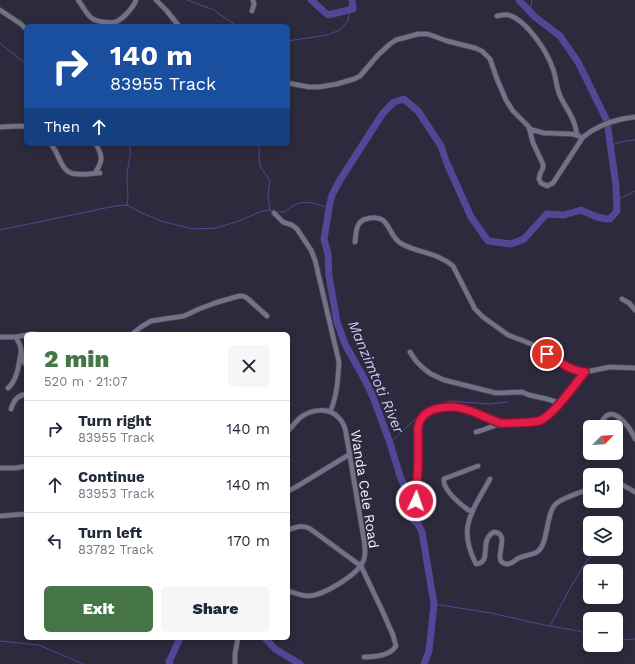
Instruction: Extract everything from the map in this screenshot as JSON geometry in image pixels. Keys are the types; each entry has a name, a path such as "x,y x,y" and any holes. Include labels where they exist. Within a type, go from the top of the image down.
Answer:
{"street":[{"path":"78,0 90,17 94,20 115,22 134,6 136,0"},
{"path":"156,0 177,24"},
{"path":"252,11 254,4 253,0"},
{"path":"0,10 24,27"},
{"path":"496,16 503,14 516,19 524,25 541,46 553,68 558,92 573,119 580,136"},
{"path":"290,84 319,87 354,79 360,76 383,49 396,40 420,33 428,34 447,41 475,48 482,51 490,59 506,100 513,111 527,124 533,143 543,164 539,179 541,183 547,186 553,183 580,136"},
{"path":"529,129 544,133 572,134 580,136 622,119 635,117"},
{"path":"0,127 24,127"},
{"path":"52,146 59,161 68,172 73,174 97,173 102,159 97,146"},
{"path":"274,213 283,222 296,228 315,260 339,362 335,396 330,412 326,410 309,413 301,418 290,429"},
{"path":"354,242 356,230 360,222 372,218 382,219 399,242 440,257 453,266 475,309 505,334 533,345 568,367 578,371 585,372 610,367 635,368"},
{"path":"135,332 151,321 184,316 215,302 240,296 247,298 267,316"},
{"path":"622,300 629,303 635,310"},
{"path":"0,337 24,335"},
{"path":"16,337 22,351 24,362"},
{"path":"8,388 15,379 22,351"},
{"path":"410,352 416,361 427,371 444,380 496,393 522,392 560,403"},
{"path":"476,432 502,424 538,421 543,419 560,403 585,372"},
{"path":"11,408 13,402 21,395 24,394"},
{"path":"413,507 416,501 418,428 422,417 430,411 450,406 470,410 502,424"},
{"name":"Wanda Cele Road","path":"290,592 305,596 322,593 355,573 361,566 364,559 364,540 346,432 339,417 330,412"},
{"path":"602,420 610,414 614,414 623,420"},
{"path":"623,420 630,428 635,439"},
{"path":"290,490 350,454"},
{"path":"0,468 24,466"},
{"path":"472,512 456,500 443,481 446,478 478,466"},
{"path":"490,479 472,512 468,522 466,534 471,555 476,564 483,561 485,557 485,546 487,539 491,533 494,532 499,533 502,541 500,559 503,563 508,564 521,557 540,550 544,542 553,506 583,492"},
{"path":"623,485 635,492"},
{"path":"0,516 24,514"},
{"path":"290,529 299,526 309,528 361,566 393,635 396,646 392,650 382,655 364,657"},
{"path":"235,664 238,640"}],"waterway":[{"path":"187,0 214,10 234,24"},
{"name":"Manzimtoti River","path":"311,0 328,15 353,9 352,0"},
{"name":"Manzimtoti River","path":"424,664 429,651 434,604 422,532 418,524 410,517 407,508 409,498 373,397 345,344 337,322 329,276 328,254 324,239 332,195 340,180 383,113 394,102 404,99 418,111 441,146 446,161 471,217 488,241 511,244 524,239 547,214 564,215 581,210 597,217 610,219 617,211 616,186 607,121 578,62 560,36 535,17 519,0"},
{"path":"530,12 532,0"},
{"path":"290,41 327,35 340,30 348,21 350,10"},
{"path":"0,43 24,62"},
{"path":"611,145 635,140"},
{"path":"127,205 127,172 130,156 130,146"},
{"path":"259,146 261,168 270,180 268,195 270,210"},
{"path":"617,200 635,191"},
{"path":"276,212 285,212 296,204 306,202 330,208"},
{"path":"0,230 115,206 127,205 161,221 193,229 216,228 239,221 260,212 267,210 273,211"},
{"path":"445,403 450,401 489,404 507,402"},
{"path":"430,409 438,405"},
{"path":"390,443 421,415"},
{"path":"550,626 569,590 587,560 592,556"},
{"path":"434,604 491,613 583,632"},
{"path":"623,640 635,639"},
{"name":"Manzimtoti River","path":"170,664 169,662 179,640"},
{"name":"Manzimtoti River","path":"267,640 275,649 300,664"},
{"path":"0,641 39,645 83,664"}],"route":[{"path":"416,501 418,428 422,417 430,411 450,406 470,410 502,424 508,422 535,422 543,419 560,403 585,372 568,367 547,354"}]}
